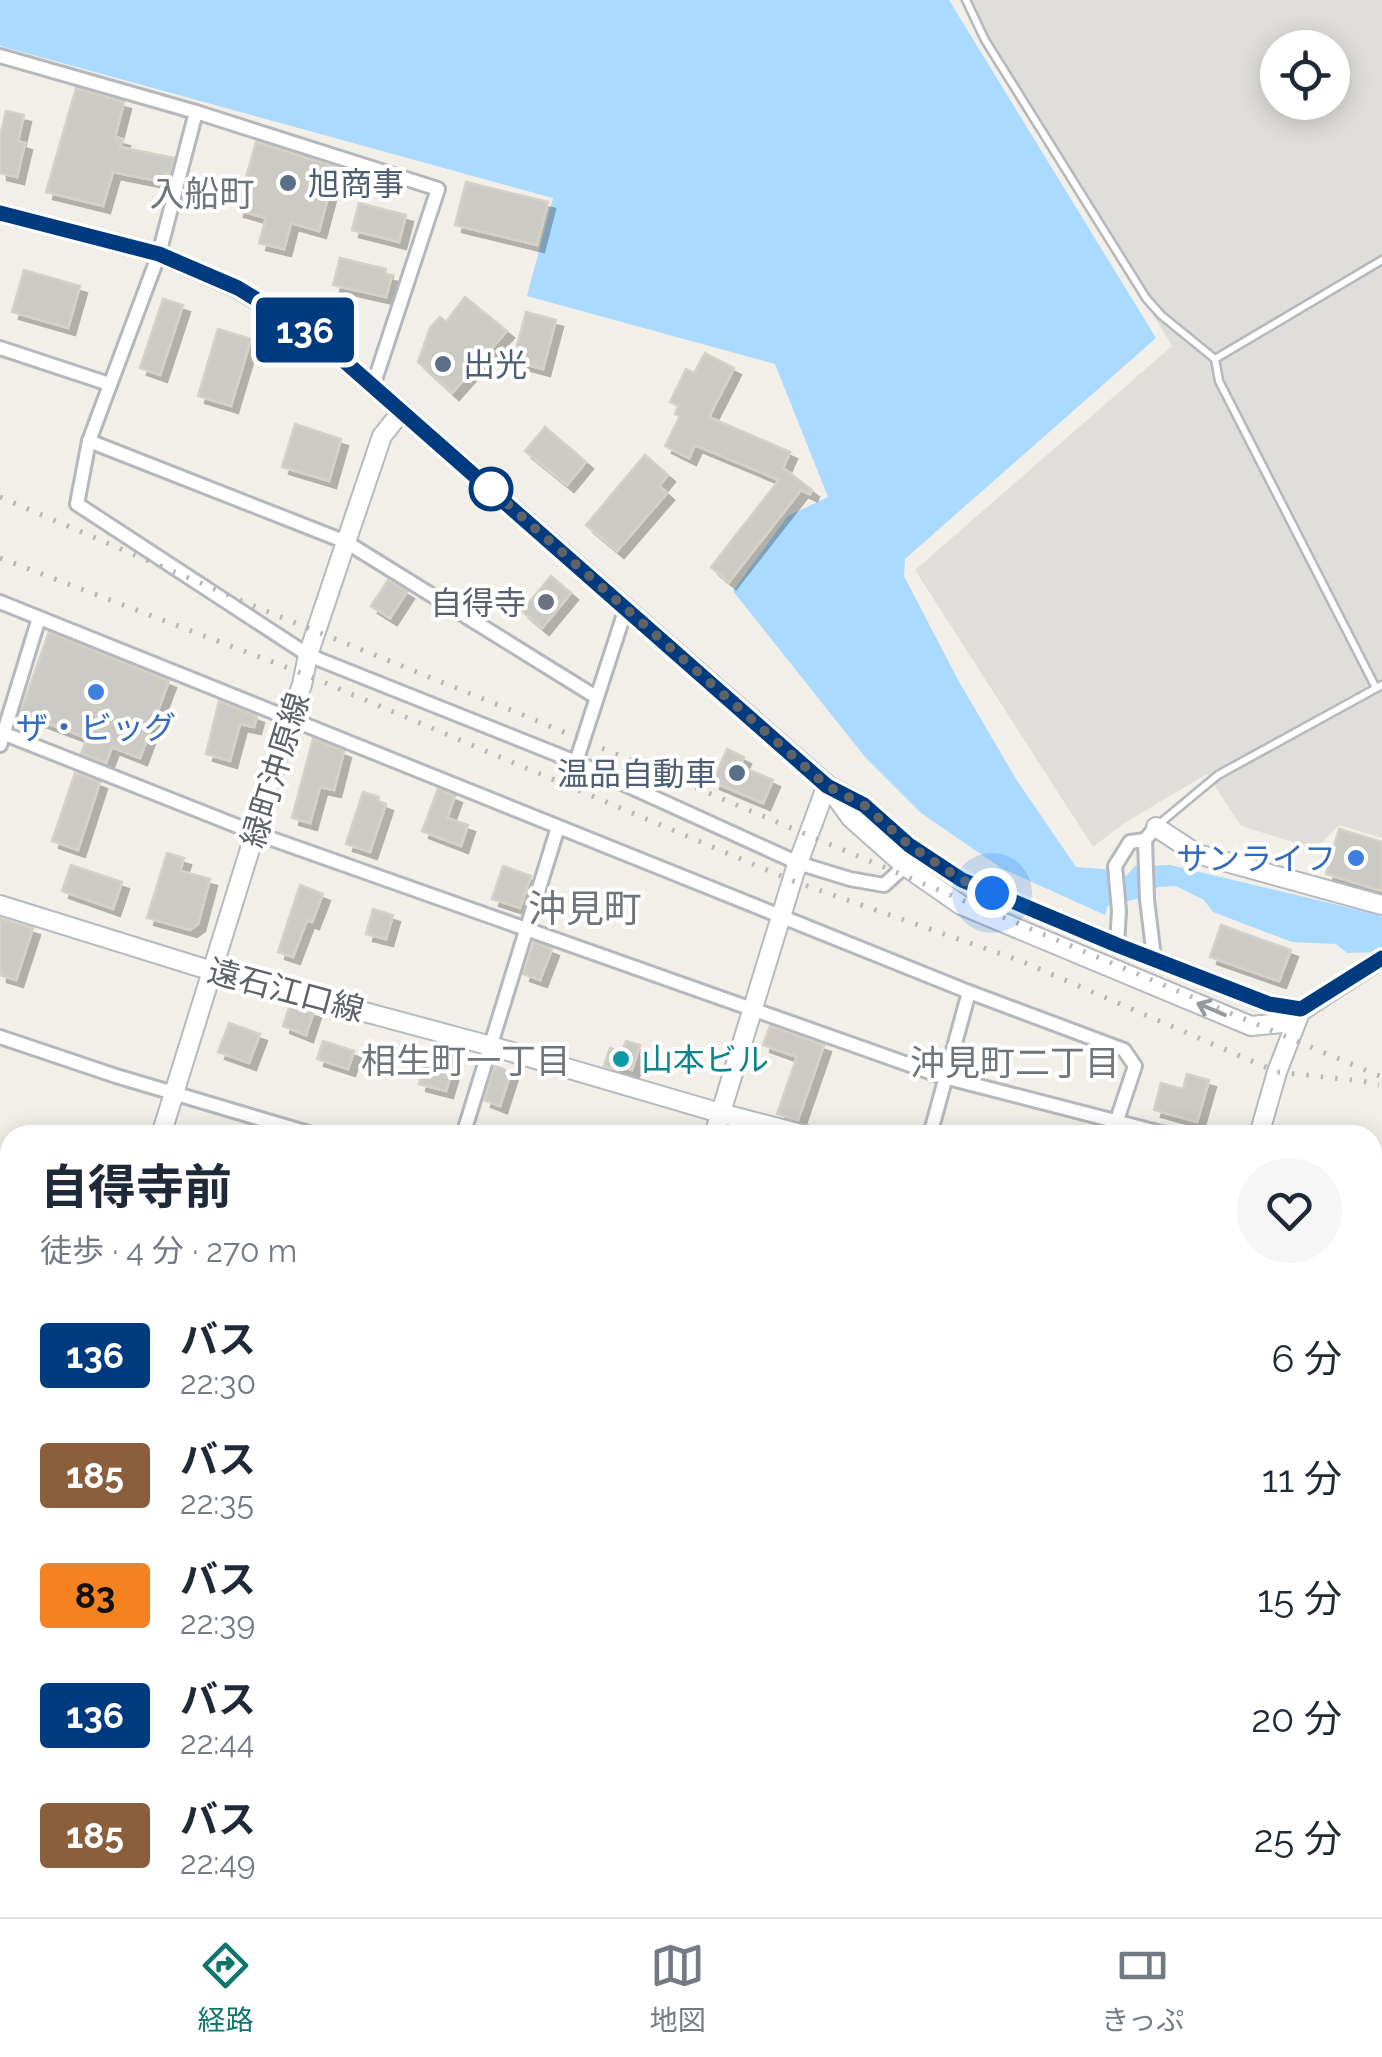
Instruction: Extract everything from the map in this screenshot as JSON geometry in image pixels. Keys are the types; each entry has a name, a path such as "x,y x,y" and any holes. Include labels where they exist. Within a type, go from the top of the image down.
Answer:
{"street":[{"path":"0,56 438,188 372,386"},
{"path":"196,112 159,254 89,442 77,504 308,655 576,762 798,863 884,885 905,866"},
{"path":"0,213 159,254 238,288 317,337 827,786 850,818 905,866 961,905 1252,1026 1283,1022 1380,960"},
{"path":"0,348 109,384"},
{"name":"緑町沖原線","path":"164,1125 302,685 308,655 382,436 402,411"},
{"path":"89,442 346,542 596,698"},
{"path":"0,602 970,992 1124,1050 1135,1066 1116,1125"},
{"path":"576,762 626,608"},
{"path":"39,618 1,737 255,834 944,1077 1133,1125"},
{"path":"717,1125 798,863 827,786"},
{"path":"827,786 864,805 909,845 962,880 1269,1004 1301,1009"},
{"path":"465,1125 558,827"},
{"path":"1117,945 1115,866 1130,842 1150,834 1197,854 1382,904"},
{"path":"1150,834 1145,861 1154,958"},
{"name":"遠石江口線","path":"0,905 212,971 766,1125"},
{"path":"932,1125 970,992"},
{"path":"1262,1125 1301,1009"},
{"path":"0,1037 282,1125"}],"lane":[{"path":"966,0 994,55 1146,298 1215,359 1219,380 1379,687 1218,775 1150,834"},
{"path":"1215,359 1382,260"}],"shaded area":[{"path":"962,0 1382,0 1382,838 1339,825 1316,849 1241,826 1207,774 1123,824 1093,847 915,570 1172,346"}],"water":[{"path":"0,0 949,0 1156,338 905,559 904,576 1016,779 1076,867 1126,876 1135,866 1170,865 1380,915 1382,952 1347,953 1336,944 1292,942 1213,912 1204,900 1176,886 1158,887 1142,898 1108,905 1105,915 1001,868 921,813 865,757 733,591 788,516 828,497 775,364 527,296 553,198 0,46"}],"building":[{"path":"76,88 124,102 115,137 123,139 120,147 174,158 170,174 165,173 163,182 113,172 103,206 46,192"},
{"path":"6,111 24,115 18,141 25,143 17,177 0,173 0,137"},
{"name":"旭商事","path":"256,142 336,167 319,231 291,223 284,249 259,243 266,218 237,210"},
{"path":"466,182 548,202 537,245 455,225"},
{"path":"359,203 406,215 399,242 352,230"},
{"path":"340,258 386,269 385,274 392,275 386,297 333,285"},
{"path":"24,270 80,286 68,328 12,312"},
{"path":"465,297 507,331 452,393 418,362 430,328 440,317 446,322"},
{"path":"163,299 183,305 160,375 140,368"},
{"path":"526,312 556,320 543,369 513,361"},
{"path":"218,329 251,339 231,406 198,396"},
{"path":"705,353 734,368 709,417 790,452 783,468 812,490 810,494 801,490 729,582 711,567 779,480 695,445 689,458 665,446 680,416 675,414 678,406 670,402 686,369 694,373"},
{"path":"295,424 341,439 329,481 282,467"},
{"path":"545,427 586,462 567,485 525,451"},
{"path":"645,455 668,475 659,486 667,493 617,551 586,525"},
{"name":"自得寺","path":"551,576 571,593 542,628 522,611"},
{"path":"388,580 407,592 390,618 371,606"},
{"name":"ザ・ビッグ","path":"49,632 169,681 140,758 112,747 106,763 81,754 87,738 20,713"},
{"path":"219,701 257,716 254,727 240,724 230,761 206,754"},
{"path":"313,739 344,751 334,790 320,787 310,823 292,818"},
{"name":"温品自動車","path":"727,749 744,757 740,766 773,780 763,803 713,782"},
{"path":"75,773 100,782 78,850 52,841"},
{"path":"438,789 455,796 447,818 468,825 461,846 422,831"},
{"path":"363,792 386,804 370,852 346,844"},
{"name":"サンライフ","path":"1339,829 1382,842 1382,891 1326,874"},
{"path":"167,853 184,858 180,871 210,879 198,924 190,930 147,918"},
{"path":"71,865 122,882 113,909 62,891"},
{"path":"503,866 531,876 520,908 492,899"},
{"path":"300,885 323,894 312,922 307,920 293,957 278,952"},
{"path":"373,909 393,915 386,939 366,934"},
{"path":"0,918 33,928 16,980 0,975"},
{"path":"1221,925 1291,950 1279,981 1210,957"},
{"path":"534,942 552,949 540,980 523,974"},
{"path":"290,1005 314,1011 306,1035 283,1026"},
{"path":"229,1023 260,1034 249,1063 218,1052"},
{"path":"770,1026 824,1045 798,1120 777,1114 797,1057 763,1045"},
{"path":"323,1041 354,1051 348,1069 317,1059"},
{"name":"山本ビル","path":"626,1041 640,1045 632,1070 604,1066 610,1048 622,1052"},
{"path":"429,1049 456,1057 446,1091 419,1084"},
{"path":"495,1066 511,1072 500,1106 484,1100"},
{"path":"1187,1074 1209,1080 1197,1122 1154,1110 1161,1083 1183,1089"}],"railway":[{"path":"0,497 1382,1077"},
{"path":"0,558 304,674 793,881 1021,961 1277,1072 1379,1085"}],"bus line":[{"name":"136","path":"0,213 159,254 238,288 317,337 827,786 864,805 909,845 962,880 1269,1004 1301,1009 1382,958"}],"place":[{"name":"旭商事","path":"288,183"},
{"name":"出光","path":"443,364"},
{"name":"自得寺","path":"546,602"},
{"name":"ザ・ビッグ","path":"96,692"},
{"name":"温品自動車","path":"737,773"},
{"name":"サンライフ","path":"1356,858"},
{"name":"山本ビル","path":"621,1059"}],"district":[{"name":"入船町","path":"202,193"},
{"name":"沖見町","path":"585,908"},
{"name":"相生町一丁目","path":"466,1060"},
{"name":"沖見町二丁目","path":"1015,1062"}],"route":[{"path":"491,489 486,485 827,786 864,805 909,845 962,880 992,893"}]}
